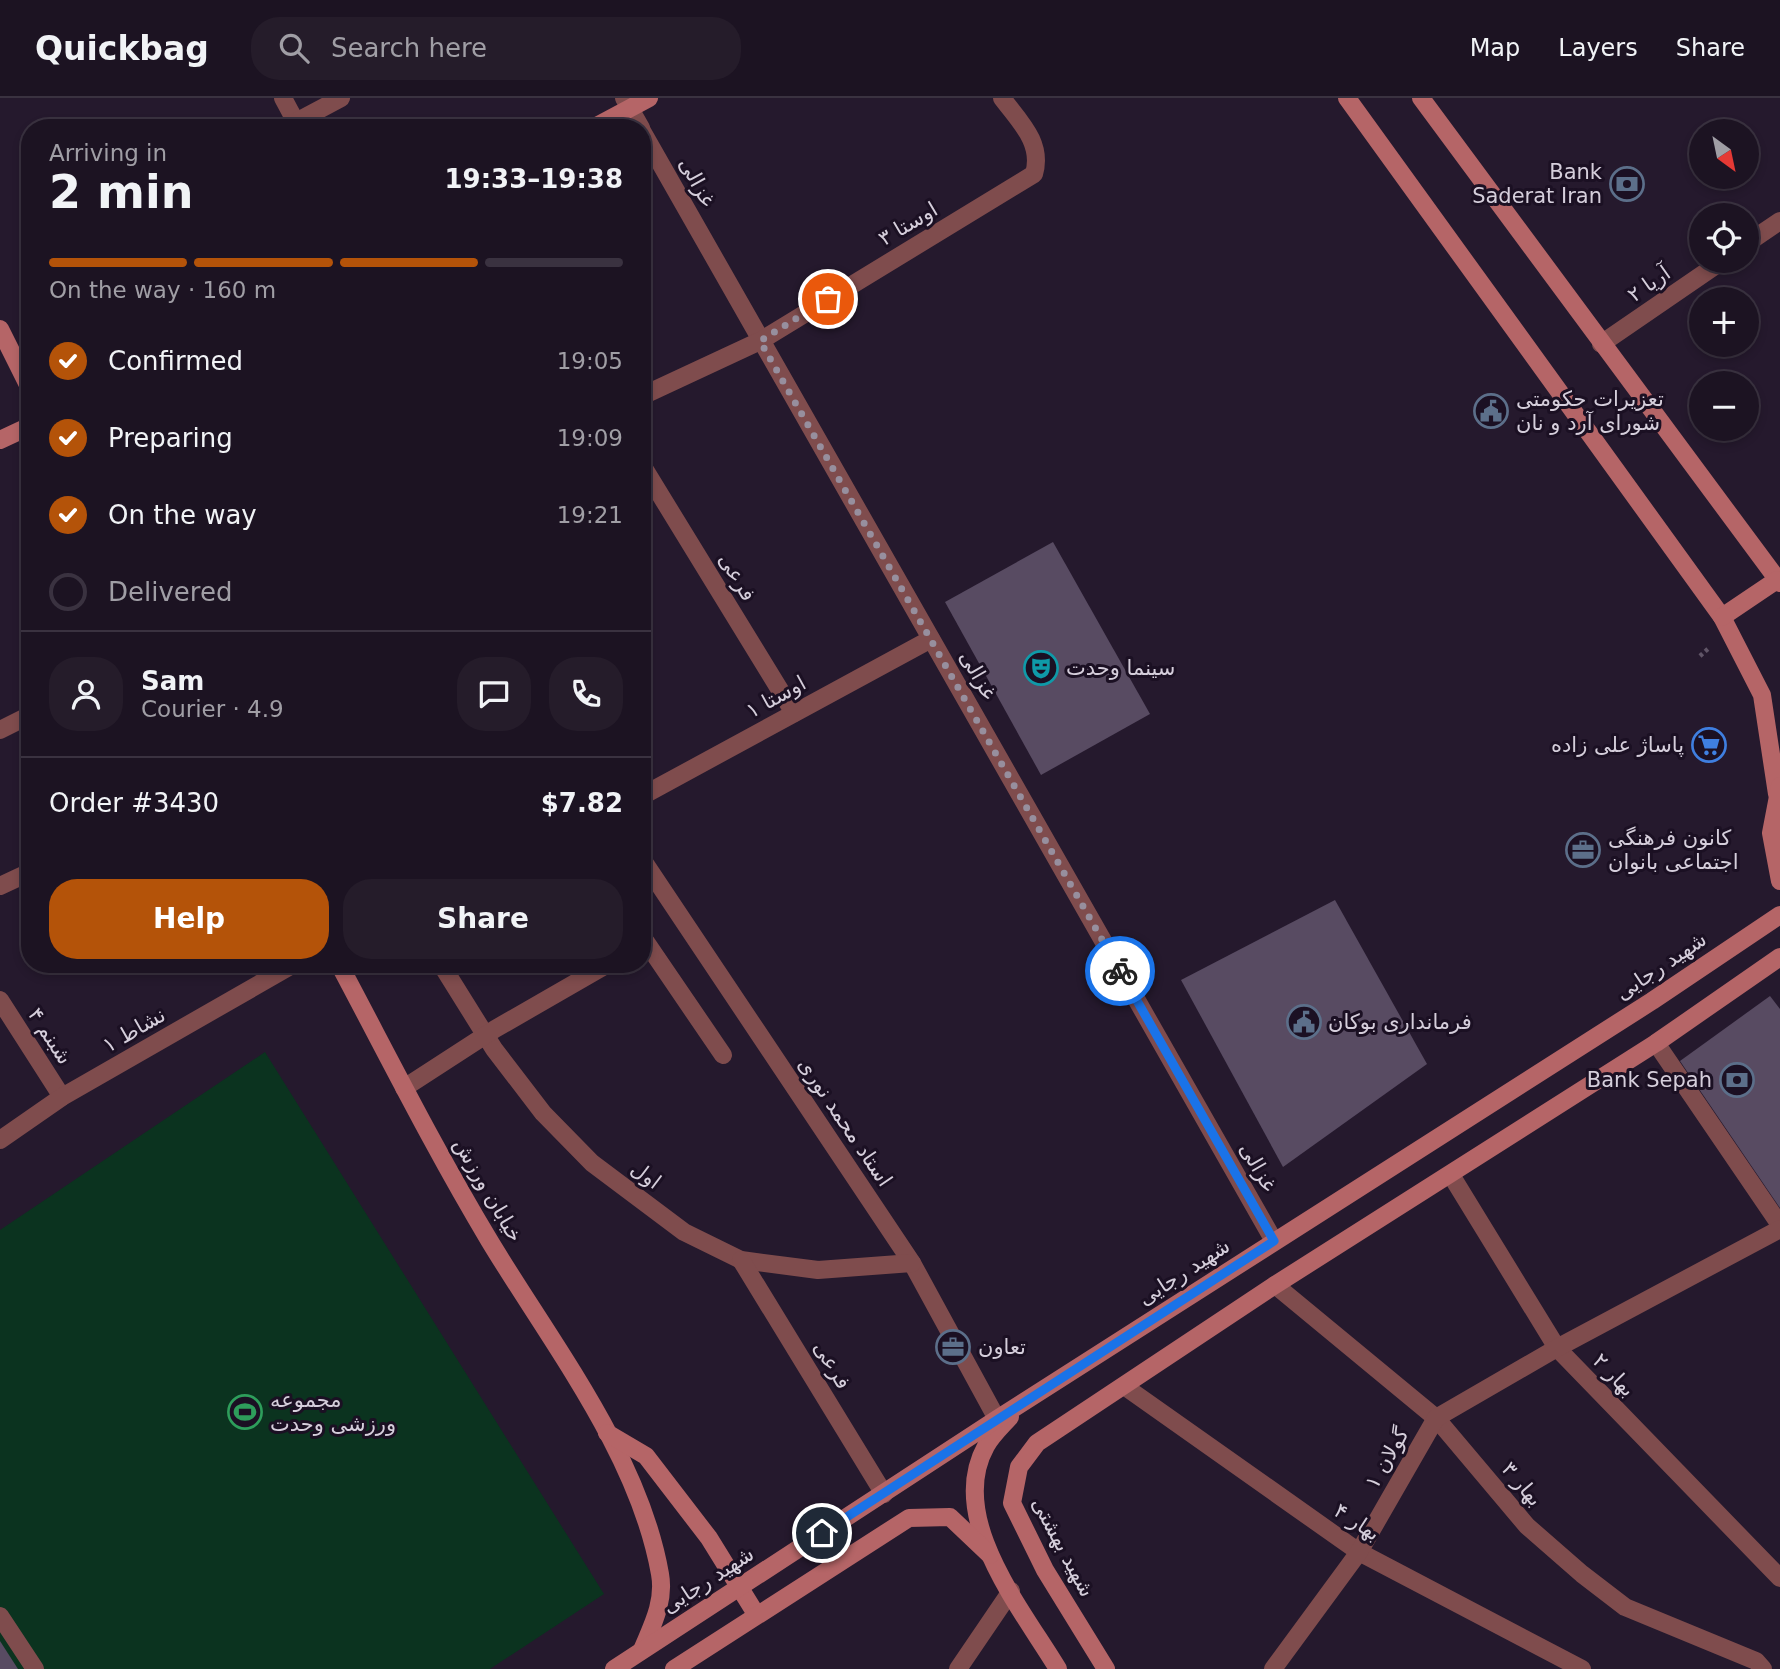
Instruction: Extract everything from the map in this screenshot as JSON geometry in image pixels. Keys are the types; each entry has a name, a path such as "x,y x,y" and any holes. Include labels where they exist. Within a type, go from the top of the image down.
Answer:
{"main road":[{"path":"605,119 627,103 649,98"},
{"path":"1347,98 1722,617 1762,695 1778,790 1771,833 1780,881"},
{"path":"1421,98 1601,344 1779,580 1722,617"},
{"path":"0,329 21,371"},
{"path":"0,440 21,430"},
{"name":"شهید رجایی","path":"614,1669 997,1419 1652,1001 1780,915"},
{"path":"1124,1386 1275,1285 1656,1043 1780,957"},
{"name":"خیابان ورزش","path":"344,973 487,1237 607,1433 647,1524 661,1577 660,1606 642,1650"},
{"name":"شهید بهشتی","path":"1106,1669 1045,1570 1012,1503 1019,1467 1037,1443 1124,1386"},
{"path":"1016,1408 985,1447 974,1489 977,1523 990,1555 1058,1669"},
{"name":"خیابان ورزش","path":"607,1433 646,1456 741,1586 756,1614"},
{"path":"674,1669 909,1518 950,1517 990,1555"}],"street":[{"path":"283,98 294,119"},
{"path":"307,119 341,98"},
{"name":"اوستا ۳","path":"651,392 760,341 1034,174 1038,159 1035,144 1002,98"},
{"name":"غزالی","path":"627,103 636,119"},
{"name":"غزالی","path":"651,147 1274,1241"},
{"path":"1759,235 1780,221"},
{"name":"آریا ۲","path":"1601,344 1705,273"},
{"name":"فرعی","path":"651,480 794,713"},
{"name":"اوستا ۱","path":"651,791 931,639"},
{"path":"0,730 21,720"},
{"name":"استاد محمد نوری","path":"651,872 912,1263 997,1419"},
{"path":"0,886 21,876"},
{"path":"651,949 723,1055"},
{"name":"نشاط ۱","path":"0,1140 62,1097 277,973"},
{"name":"اول","path":"447,973 485,1035 543,1113 592,1163 684,1232 741,1260 818,1270 912,1263"},
{"path":"404,1088 485,1035 592,973"},
{"name":"شبنم ۴","path":"0,1000 62,1097"},
{"path":"1656,1043 1780,1227"},
{"name":"بهار ۲","path":"1451,1175 1556,1348 1778,1574"},
{"name":"گولان ۱","path":"1273,1669 1359,1552 1436,1418 1556,1348 1780,1227"},
{"name":"فرعی","path":"741,1260 884,1494"},
{"name":"بهار ۳","path":"1275,1285 1436,1418 1527,1525 1593,1582 1625,1607 1756,1661 1763,1669"},
{"name":"بهار ۴","path":"1124,1386 1359,1552 1582,1669"},
{"path":"958,1669 1011,1591"},
{"path":"0,1616 35,1669"}],"green space":[{"name":"مجموعه ورزشی وحدت","path":"265,1052 604,1594 490,1669 0,1669 0,1230"}],"building":[{"path":"1053,542 1150,714 1041,775 945,602"},
{"name":"فرمانداری بوکان","path":"1335,900 1427,1064 1283,1167 1181,980"},
{"name":"Bank Sepah","path":"1770,996 1780,1009 1780,1208 1680,1061"},
{"path":"0,1641 18,1669 0,1669"}],"way so far":[{"path":"828,299 760,341 1120,971"}],"place":[{"name":"Bank Saderat Iran","path":"1627,184"},
{"name":"تعزیرات حکومتی شورای آرد و نان","path":"1491,411"},
{"name":"سینما وحدت","path":"1041,668"},
{"name":"پاساژ علی زاده","path":"1709,745"},
{"name":"کانون فرهنگی اجتماعی بانوان","path":"1583,850"},
{"name":"فرمانداری بوکان","path":"1304,1022"},
{"name":"Bank Sepah","path":"1737,1080"},
{"name":"تعاون","path":"953,1347"},
{"name":"مجموعه ورزشی وحدت","path":"245,1412"}],"route":[{"path":"822,1533 1274,1241 1120,971"}]}
